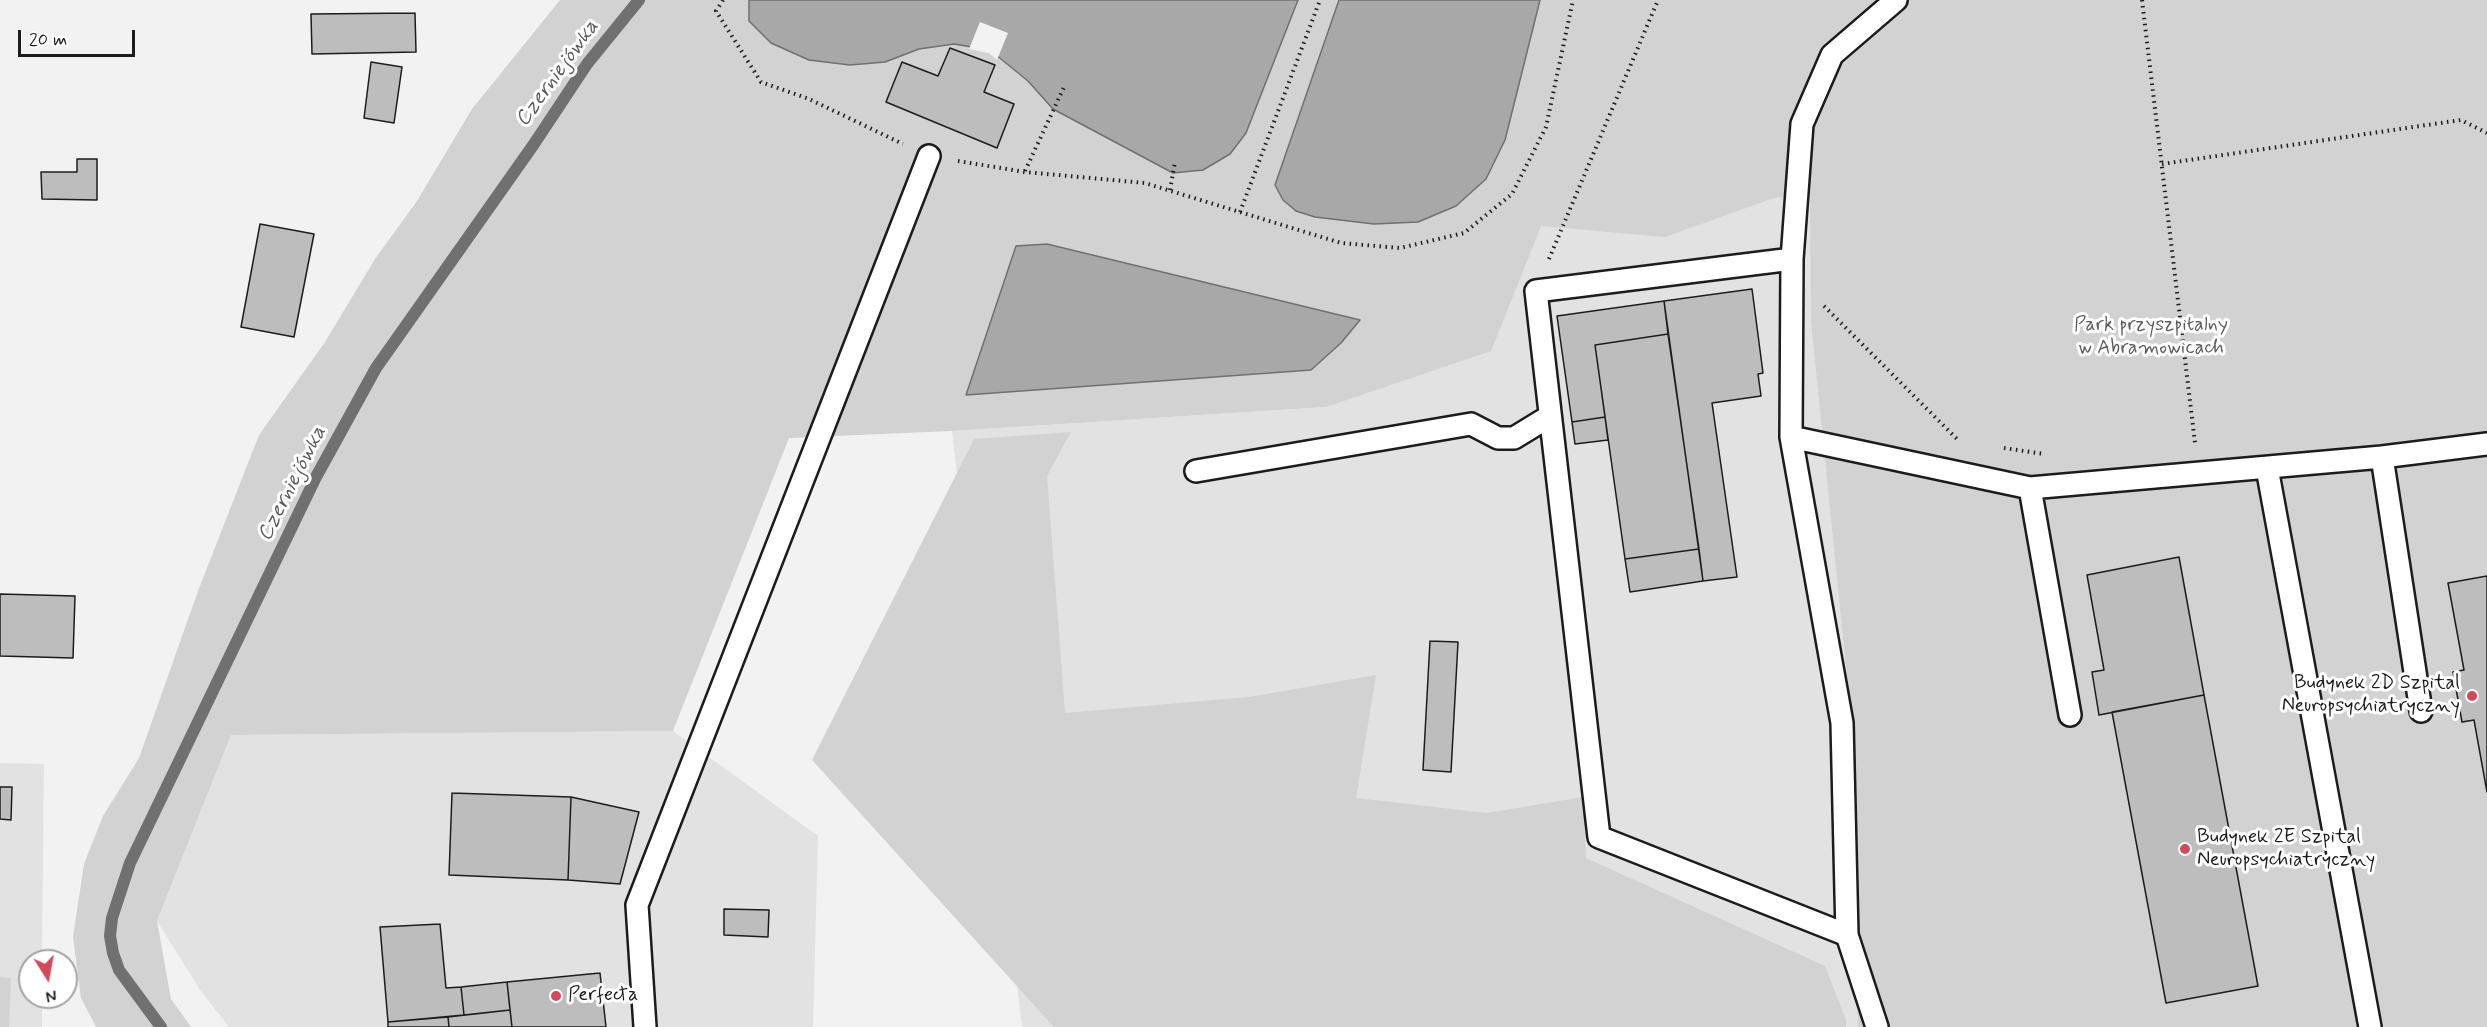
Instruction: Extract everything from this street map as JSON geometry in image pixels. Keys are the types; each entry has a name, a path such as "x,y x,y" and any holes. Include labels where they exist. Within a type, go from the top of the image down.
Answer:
{"lane":[{"path":"1877,1027 1847,935 1842,723 1791,437 1792,259 1802,124 1832,54 1896,0"},
{"path":"645,1027 637,905 929,156"},
{"path":"1792,259 1536,291 1599,837 1847,935"},
{"path":"1196,471 1471,424 1498,438 1514,438 1550,416"},
{"path":"1791,437 2030,488 2382,457 2487,444"},
{"path":"2382,457 2421,711"},
{"path":"2267,468 2370,1027"},
{"path":"2030,488 2070,715"}],"path":[{"path":"723,0 716,11 761,82 808,99 929,156 1025,172 1145,183 1341,243 1400,248 1464,233 1512,194 1546,127 1573,0"},
{"path":"1240,212 1320,0"},
{"path":"1536,291 1658,0"},
{"path":"2142,0 2195,445"},
{"path":"1025,172 1065,85"},
{"path":"2162,164 2461,120 2487,133"},
{"path":"1170,190 1175,162"},
{"path":"1819,301 1961,443"},
{"path":"1996,447 2054,455"}],"shaded area":[{"path":"749,0 1298,0 1246,133 1230,154 1203,170 1173,173 1053,109 1028,81 990,50 954,44 919,49 885,62 850,65 809,60 771,43 749,21"},
{"path":"1339,0 1540,0 1505,140 1486,179 1456,206 1418,222 1374,224 1315,217 1296,211 1283,200 1275,185"},
{"path":"2487,0 2487,1027 1022,1027 952,431 1326,407 1541,226"},
{"path":"1047,244 1360,320 1341,343 1311,370 966,395 1016,246"},
{"path":"673,731 818,836 813,1027 229,1027 200,990 157,921 231,735"},
{"path":"0,763 44,764 42,949 18,949 18,1009 42,1009 42,1027 0,1027"}],"green space":[{"name":"Park przyszpitalny w Abramowicach","path":"560,0 2487,0 2487,1027 1858,1027 1851,716 1811,321 1810,194 1774,198 1665,237 1541,226 1491,351 1326,407 952,431 789,438 673,731 231,735 157,921 171,999 191,1027 96,1027 81,998 78,949 75,949 73,937 84,864 103,816 139,758 198,591 259,435 325,342 375,259 417,201 472,109"},
{"path":"1071,432 1047,476 1065,713 1249,697 1376,675 1356,798 1487,813 1583,797 1586,858 1825,966 1846,1020 1846,1027 1054,1027 812,760 974,439"},
{"path":"0,977 11,978 9,1027 0,1027"}],"pier":[{"path":"980,22 1008,33 997,60 989,53 969,49"}],"building":[{"path":"415,13 416,52 312,54 311,14"},
{"path":"950,48 995,65 984,92 1014,104 997,148 886,102 902,62 938,76"},
{"path":"371,62 402,67 394,123 364,118"},
{"path":"77,159 97,159 97,200 42,199 41,172 77,172"},
{"path":"260,224 314,234 294,337 241,327"},
{"path":"1752,289 1763,373 1758,374 1761,396 1712,403 1737,577 1703,581 1664,301"},
{"path":"1664,301 1668,334 1595,345 1605,417 1572,422 1557,316"},
{"path":"1668,334 1699,549 1625,559 1595,345"},
{"path":"1605,417 1608,440 1575,444 1572,422"},
{"path":"1699,549 1703,581 1630,592 1625,559"},
{"path":"2179,557 2204,695 2099,715 2092,672 2104,670 2087,575"},
{"name":"Budynek 2D Szpital Neuropsychiatryczny","path":"2487,576 2487,792 2474,720 2462,722 2453,672 2464,670 2448,583"},
{"path":"0,594 75,596 73,658 0,656"},
{"path":"1430,641 1458,642 1451,772 1423,770"},
{"name":"Budynek 2E Szpital Neuropsychiatryczny","path":"2204,695 2258,986 2166,1003 2112,712"},
{"path":"0,787 12,787 11,820 0,819"},
{"path":"452,793 571,797 568,880 449,875"},
{"path":"571,797 639,812 620,884 568,880"},
{"path":"724,909 769,910 768,937 724,935"},
{"path":"440,924 446,988 461,987 464,1015 388,1022 380,927"},
{"name":"Perfecta","path":"600,973 606,1027 512,1027 507,982"},
{"path":"507,982 510,1010 464,1015 461,987"},
{"path":"510,1010 512,1027 449,1027 448,1017"},
{"path":"448,1017 449,1027 388,1027 388,1022"}],"waterway":[{"name":"Czerniejówka","path":"161,1027 119,970 113,953 110,936 112,918 130,863 316,477 376,368 534,144 587,64 639,0"}],"place":[{"name":"Budynek 2D Szpital Neuropsychiatryczny","path":"2472,696"},
{"name":"Budynek 2E Szpital Neuropsychiatryczny","path":"2185,849"},
{"name":"Perfecta","path":"556,996"}]}
